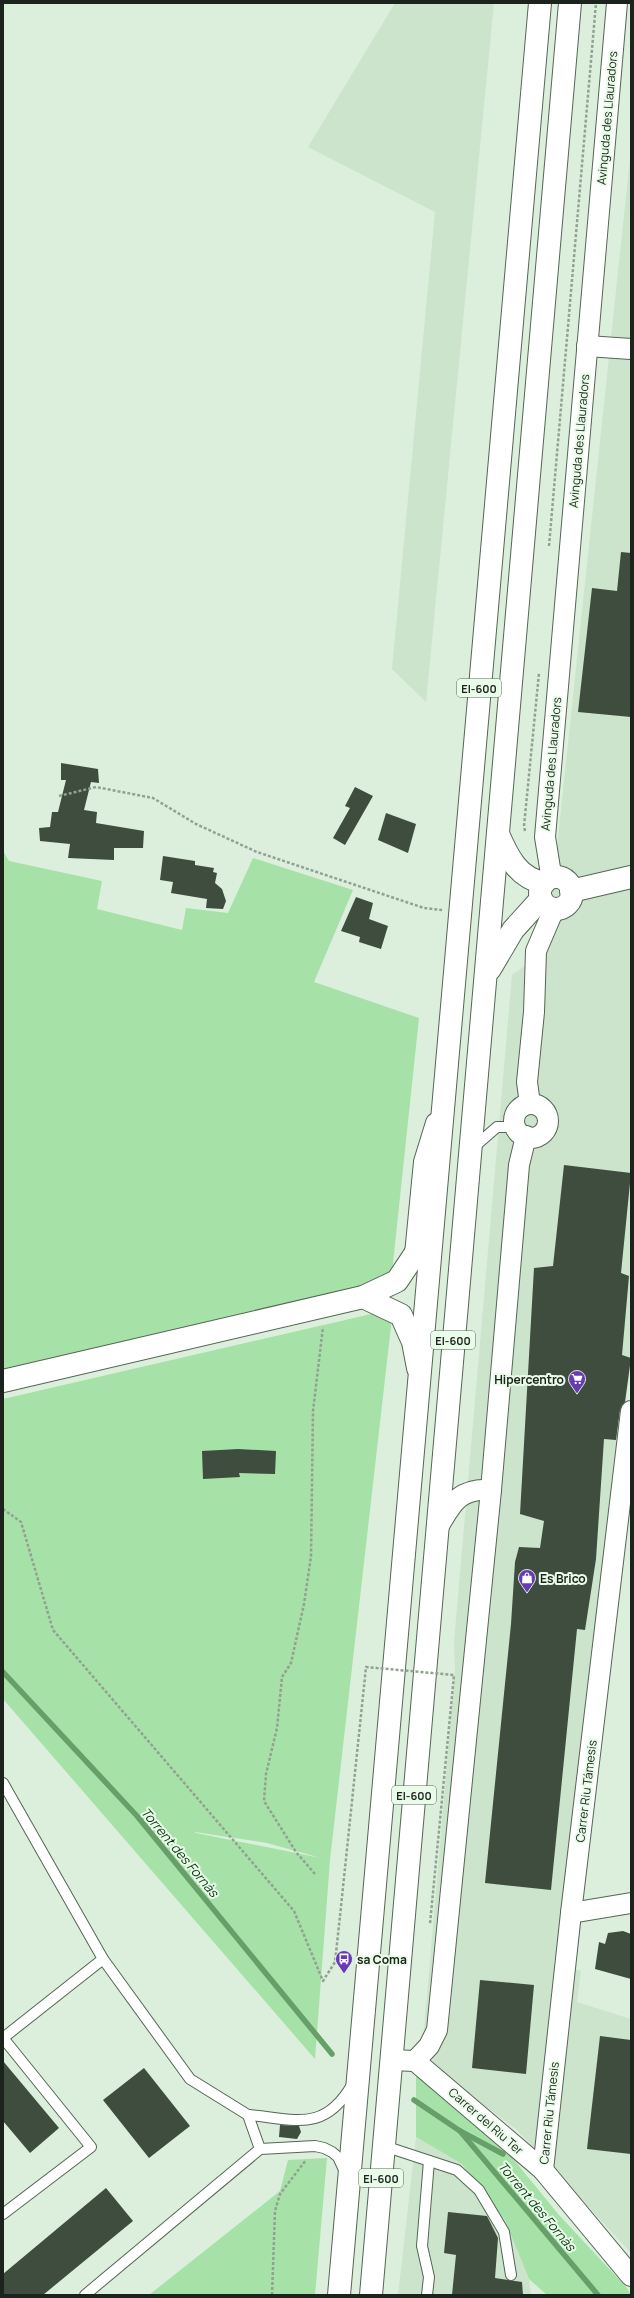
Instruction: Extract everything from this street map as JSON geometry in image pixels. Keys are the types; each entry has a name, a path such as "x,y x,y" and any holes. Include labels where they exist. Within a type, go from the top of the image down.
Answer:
{"main road":[{"name":"EI-600","path":"339,2295 540,3"},
{"name":"EI-600","path":"370,2295 392,2060 570,3"},
{"path":"498,834 506,852 522,874 553,892"},
{"path":"485,977 513,930 553,892 631,877"},
{"path":"3,1381 234,1329 325,1305 364,1297 397,1281 415,1254"},
{"path":"364,1297 401,1316 413,1342 419,1374"}],"street":[{"name":"Avinguda des Llauradors","path":"553,892 545,837 617,3"},
{"path":"587,346 631,349"},
{"path":"530,1104 527,1082 534,1012 536,951 553,892"},
{"path":"415,1254 424,1162 443,1102"},
{"path":"392,2060 415,2061 429,2046 437,2030 491,1490 519,1165 520,1132 514,1121 518,1110 522,1106 530,1104 538,1105 543,1108 548,1118 546,1129 537,1136 520,1132"},
{"name":"Carrer Riu Támesis","path":"543,2170 570,1913 623,1551 631,1411"},
{"path":"437,1529 456,1499 465,1492 476,1489 491,1490"},
{"path":"570,1913 631,1903"},
{"name":"Carrer del Riu Ter","path":"415,2061 543,2170 631,2276"}],"lane":[{"path":"470,1151 498,1127 520,1132"},
{"path":"3,1783 103,1959 190,2078 248,2114 308,2121 330,2113 342,2101 358,2074"},
{"path":"3,2214 91,2147 3,2038 103,1959"},
{"path":"248,2114 260,2149"},
{"path":"85,2295 260,2149 315,2146 332,2152 338,2157 349,2180"},
{"path":"384,2146 457,2170 479,2190 504,2232 511,2276"},
{"path":"427,2295 429,2278 422,2246 429,2161"}],"path":[{"path":"59,796 96,788 153,798 196,824 257,852 424,908 460,912"},
{"path":"315,1874 296,1852 264,1801 266,1774 278,1728 282,1677 290,1663 304,1604 311,1556 313,1411 325,1305"},
{"path":"3,1509 21,1522 53,1630 294,1911 323,1981 335,1962 366,1667 454,1675 430,1924"},
{"path":"272,2295 276,2211 280,2194 315,2146"}],"shaded area":[{"path":"395,3 494,3 426,702 392,669 435,212 308,147"},
{"path":"631,149 631,1360 570,1858 554,1963 581,1971 577,2002 631,2019 631,2253 517,2130 467,2093 433,2061 423,2042 455,1670 454,1642 512,975 546,951"},
{"path":"416,2137 462,2164 505,2220 529,2279 531,2295 398,2295"}],"green space":[{"path":"3,851 9,861 102,881 97,909 182,930 186,908 228,913 253,858 353,890 314,982 419,1018 391,1282 3,1382"},
{"path":"393,1309 330,1860 315,2059 3,1699 3,1399","holes":["195,1832 267,1843 321,1858"]},
{"path":"416,2071 506,2150 559,2215 627,2288 631,2295 547,2295 529,2279 505,2220 462,2164 416,2137"},
{"path":"327,2158 315,2295 149,2295 280,2191 288,2160"}],"building":[{"path":"621,552 631,553 631,717 578,712 592,588 617,591"},
{"path":"61,763 98,769 99,783 91,782 84,810 97,812 96,823 144,831 143,848 114,848 114,860 68,858 70,844 40,841 39,828 50,827 52,812 58,812 66,780 61,780"},
{"path":"355,787 373,796 345,845 333,838 350,808 345,806"},
{"path":"386,813 416,824 408,853 378,840"},
{"path":"163,856 195,861 195,865 214,868 213,872 217,873 215,883 222,889 226,901 223,909 206,908 207,899 171,893 173,882 160,880"},
{"path":"356,897 373,903 369,919 388,926 381,949 359,942 360,937 341,931"},
{"name":"Hipercentro","path":"564,1165 631,1173 621,1273 629,1276 622,1355 631,1358 625,1402 620,1410 616,1440 604,1439 596,1559 585,1630 577,1629 551,1890 485,1883 511,1624 515,1562 519,1547 540,1548 544,1521 520,1514 534,1268 553,1266"},
{"path":"238,1449 276,1451 275,1474 239,1473 240,1477 203,1479 202,1451"},
{"path":"623,1931 631,1934 631,1979 595,1969 599,1942 605,1944 608,1933"},
{"path":"480,1980 534,1985 526,2074 472,2068"},
{"path":"600,2036 631,2040 631,2154 587,2149"},
{"path":"3,2061 59,2128 30,2153 3,2121"},
{"path":"144,2068 190,2126 149,2158 103,2100"},
{"path":"280,2125 299,2126 301,2132 297,2139 279,2137"},
{"path":"106,2188 133,2221 43,2295 3,2295 3,2274"},
{"path":"448,2212 487,2216 498,2238 495,2278 522,2282 523,2295 452,2295 456,2255 444,2253"}],"waterway":[{"name":"Torrent des Fornàs","path":"3,1672 137,1816 332,2054"},
{"name":"Torrent des Fornàs","path":"414,2100 460,2131 503,2154"},
{"name":"Torrent des Fornàs","path":"460,2131 598,2295"}],"place":[{"name":"Hipercentro","path":"577,1394"},
{"name":"Es Brico","path":"527,1593"},
{"name":"sa Coma","path":"344,1974"}]}
